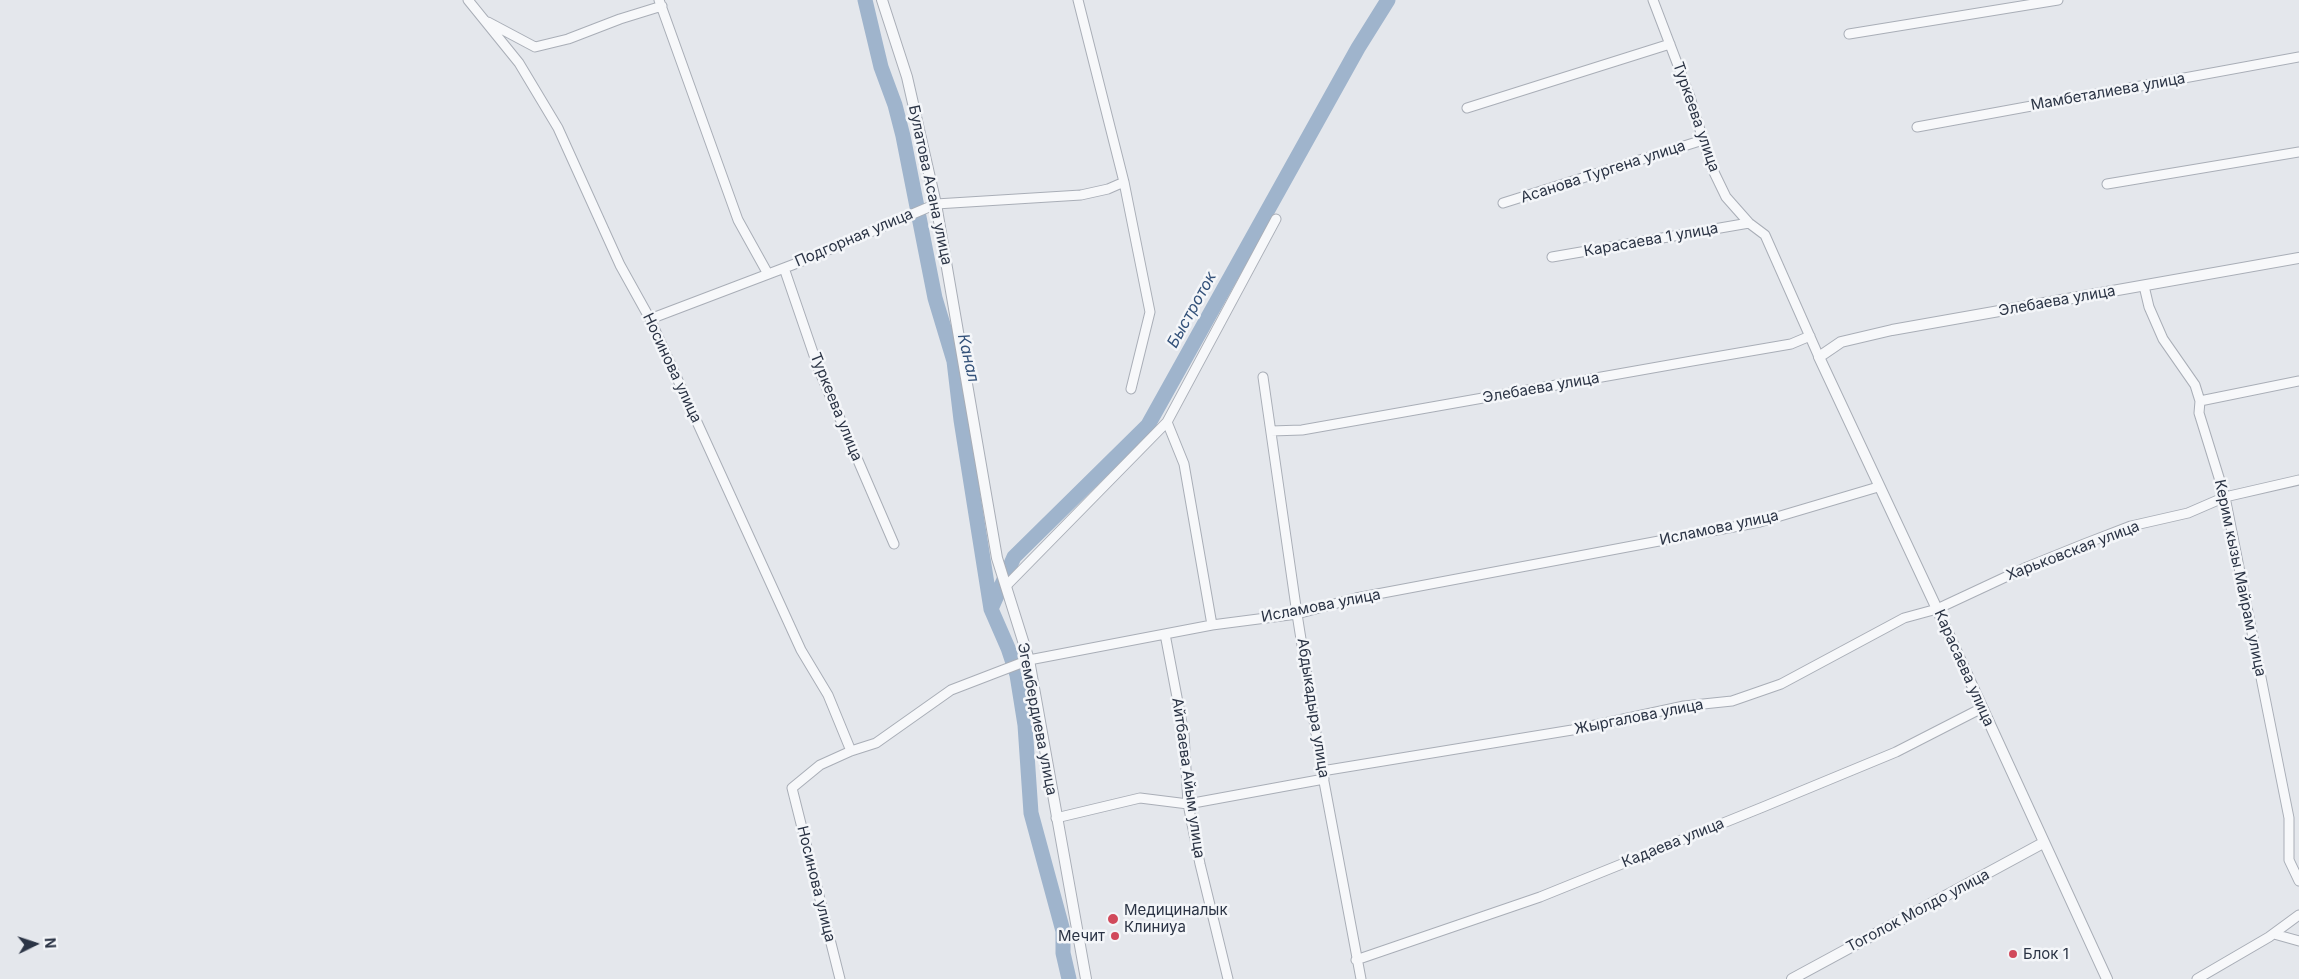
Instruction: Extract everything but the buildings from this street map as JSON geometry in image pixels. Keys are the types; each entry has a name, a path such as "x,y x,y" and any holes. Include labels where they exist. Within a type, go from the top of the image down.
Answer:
{"street":[{"name":"Носинова улица","path":"468,0 519,63 558,128 620,265 650,319 801,650 828,695 851,751"},
{"name":"Булатова Асана улица","path":"882,0 907,77 936,204 966,372"},
{"path":"1078,0 1124,182 1150,312 1132,389"},
{"name":"Туркеева улица","path":"1653,0 1690,97 1711,166 1726,197 1749,223 1765,235 1819,357"},
{"path":"1849,34 2058,0"},
{"path":"484,20 535,48 568,39 660,3 738,220 768,274"},
{"path":"1467,108 1670,44"},
{"name":"Мамбеталиева улица","path":"1917,127 2299,57"},
{"name":"Асанова Тургена улица","path":"1503,203 1703,140"},
{"path":"2107,184 2299,152"},
{"name":"Подгорная улица","path":"650,319 784,268 936,204 1081,195 1108,189 1124,182"},
{"path":"1006,586 1167,422 1276,219"},
{"name":"Карасаева 1 улица","path":"1552,257 1749,223"},
{"name":"Элебаева улица","path":"1819,357 1841,342 1892,330 2299,258"},
{"name":"Туркеева улица","path":"784,268 819,370 894,544"},
{"name":"Керим кызы Майрам улица","path":"2144,286 2149,307 2163,339 2195,385 2200,401 2199,414 2225,497 2289,818 2289,860 2299,881"},
{"name":"Элебаева улица","path":"1272,431 1302,430 1692,362 1791,344 1810,336"},
{"name":"Карасаева улица","path":"1819,357 1878,488 1937,609 2106,979"},
{"name":"Эгембердиева улица","path":"966,372 997,558 1029,660 1086,979"},
{"name":"Абдыкадыра улица","path":"1263,377 1297,614 1323,775 1361,979"},
{"path":"2200,401 2299,380"},
{"path":"1167,422 1184,464 1212,624"},
{"name":"Харьковская улица","path":"1937,609 2027,567 2131,526 2188,513 2225,497 2299,480"},
{"name":"Исламова улица","path":"792,788 820,765 851,751 876,743 951,690 1029,660 1212,624 1297,614 1356,598 1760,522 1878,488"},
{"name":"Жыргалова улица","path":"1056,818 1140,798 1188,804 1323,775 1572,730 1684,706 1732,701 1781,684 1904,618 1937,609"},
{"name":"Айтбаева Айым улица","path":"1165,634 1184,734 1188,804 1200,864 1228,979"},
{"name":"Кадаева улица","path":"1356,960 1540,897 1896,752 1982,708"},
{"name":"Носинова улица","path":"792,788 840,979"},
{"name":"Тоголок Молдо улица","path":"1792,979 2044,843"},
{"path":"2198,979 2274,934 2299,915"},
{"path":"2274,934 2299,941"}],"waterway":[{"name":"Канал","path":"865,0 881,67 895,105 903,136 935,298 954,361 961,420 991,609 1008,648 1017,675 1025,725 1031,813 1063,931 1063,953 1069,979"},
{"name":"Быстроток","path":"991,609 1014,557 1148,425 1358,48 1388,0"}],"place":[{"name":"Медициналык Клиниуа","path":"1113,919"},
{"name":"Мечит","path":"1115,936"},
{"name":"Блок 1","path":"2013,954"}]}
